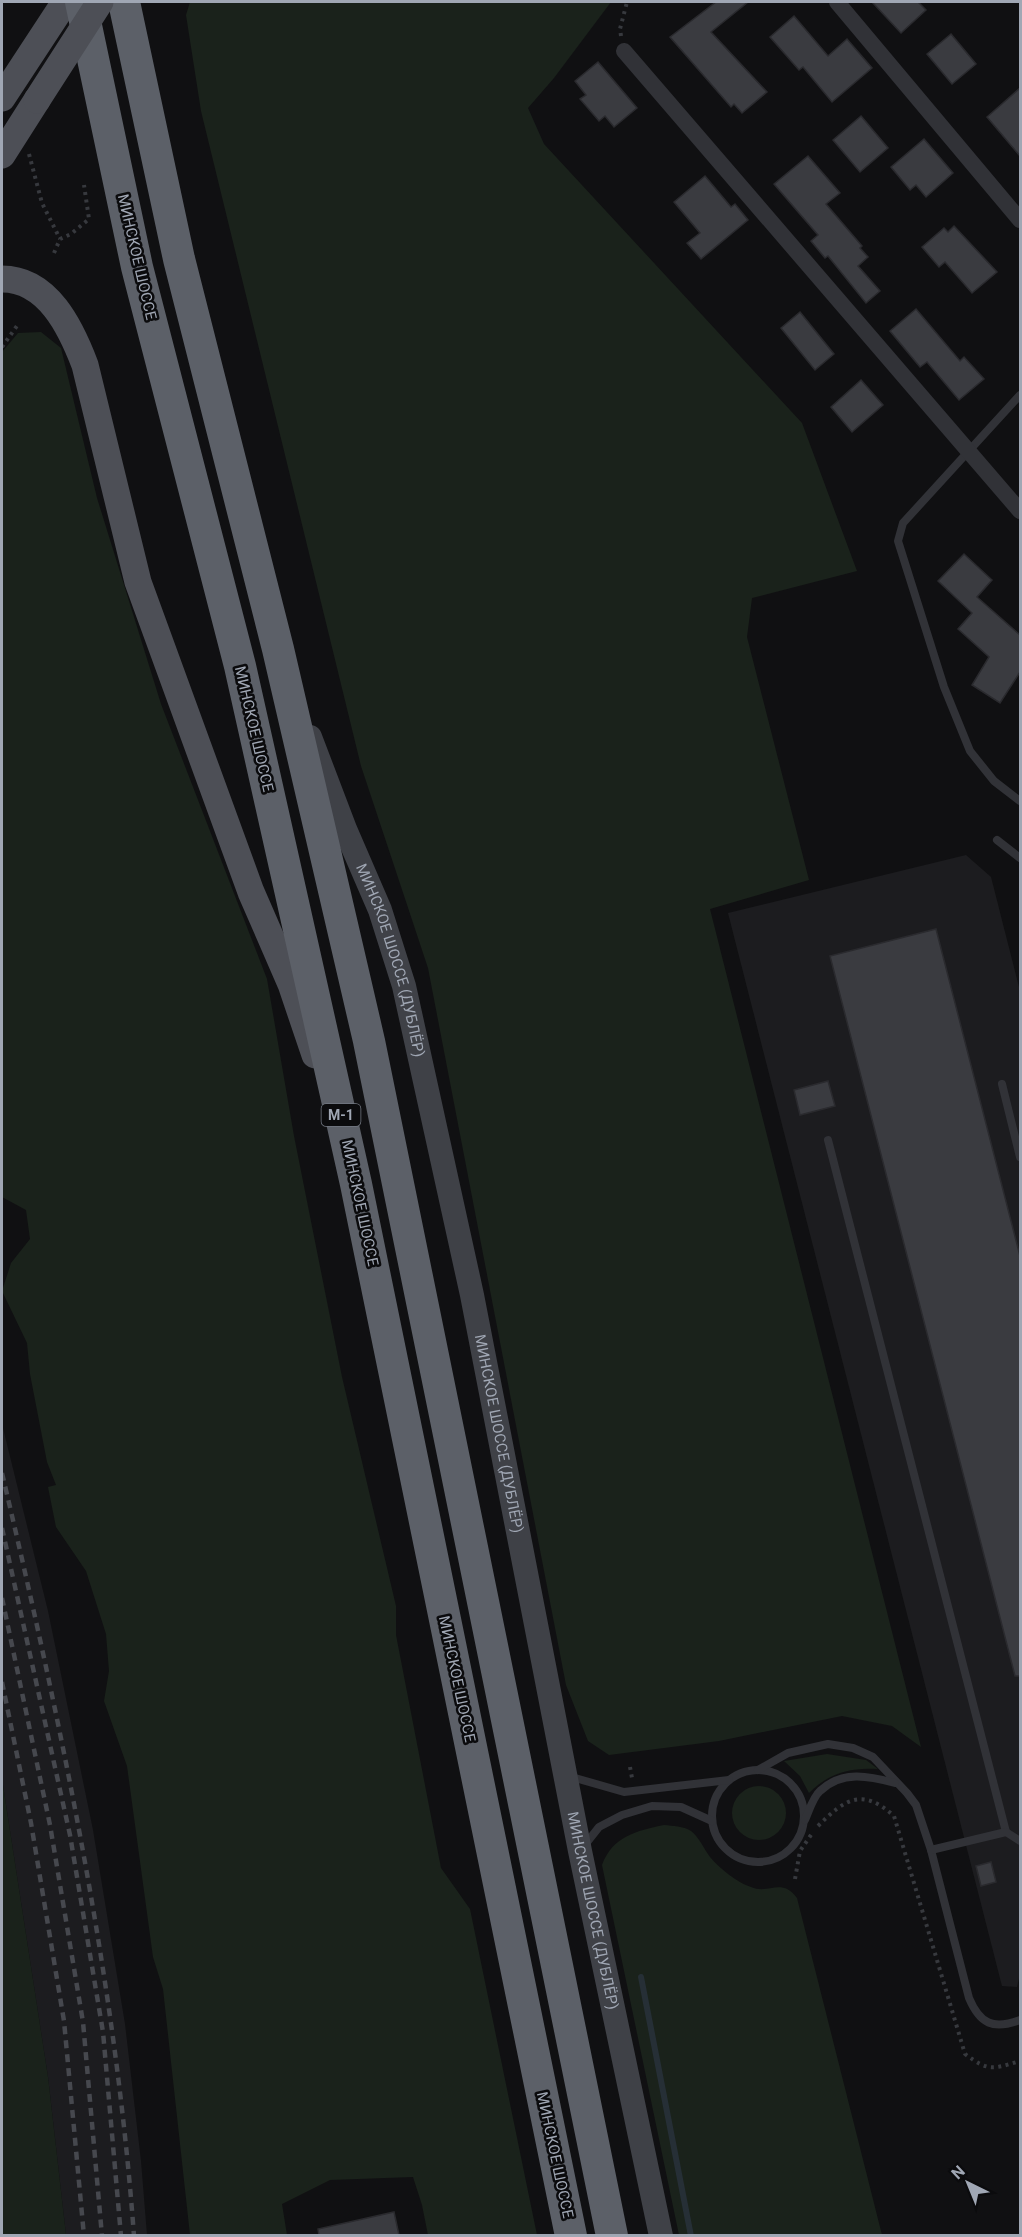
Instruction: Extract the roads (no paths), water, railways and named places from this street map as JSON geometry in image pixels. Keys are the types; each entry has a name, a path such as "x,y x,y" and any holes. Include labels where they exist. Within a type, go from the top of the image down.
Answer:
{"highway":[{"name":"МИНСКОЕ ШОССЕ","path":"81,2 138,267 240,666 356,1184 571,2235"},
{"name":"М-1","path":"124,2 179,259 278,649 369,1041 612,2235"}],"main road":[{"path":"2,98 65,2"},
{"path":"2,155 100,2"},
{"path":"2,279 35,289 55,306 78,347 85,365 138,582 251,892 291,984 356,1184"},
{"name":"МИНСКОЕ ШОССЕ (ДУБЛЁР)","path":"278,649 345,829 380,910 404,986 472,1295 580,1851 661,2235"}],"street":[{"path":"837,2 1020,220"},
{"path":"624,51 1020,511"}],"lane":[{"path":"1020,395 903,523 898,541 944,687 970,751 994,781 1020,801"},
{"path":"997,840 1020,858"},
{"path":"1002,1084 1020,1157"},
{"path":"828,1140 1006,1832 1020,1841"},
{"path":"758,1770 788,1753 828,1744 853,1748 873,1757 916,1805 931,1850 969,1998 976,2016 990,2024 1010,2024 1020,2020"},
{"path":"566,1776 624,1792 729,1779 743,1772 758,1770 774,1772 787,1780 797,1792 803,1806 804,1821"},
{"path":"729,1779 719,1791 713,1806 712,1821 716,1836 724,1848 736,1857 750,1862 765,1862 785,1853 800,1836 804,1821 819,1791 845,1776 868,1776 896,1783"},
{"path":"580,1851 599,1827 622,1815 652,1806 681,1807 712,1821"},
{"path":"931,1850 1006,1832"}],"waterway":[{"path":"641,1977 691,2236"}],"railway":[{"path":"2,1473 45,1662 83,1852 114,2043 134,2236"},
{"path":"2,1528 70,1835 103,2032 121,2236"},
{"path":"2,1598 50,1825 83,2022 102,2236"},
{"path":"2,1682 31,1823 64,2021 84,2236"}]}
